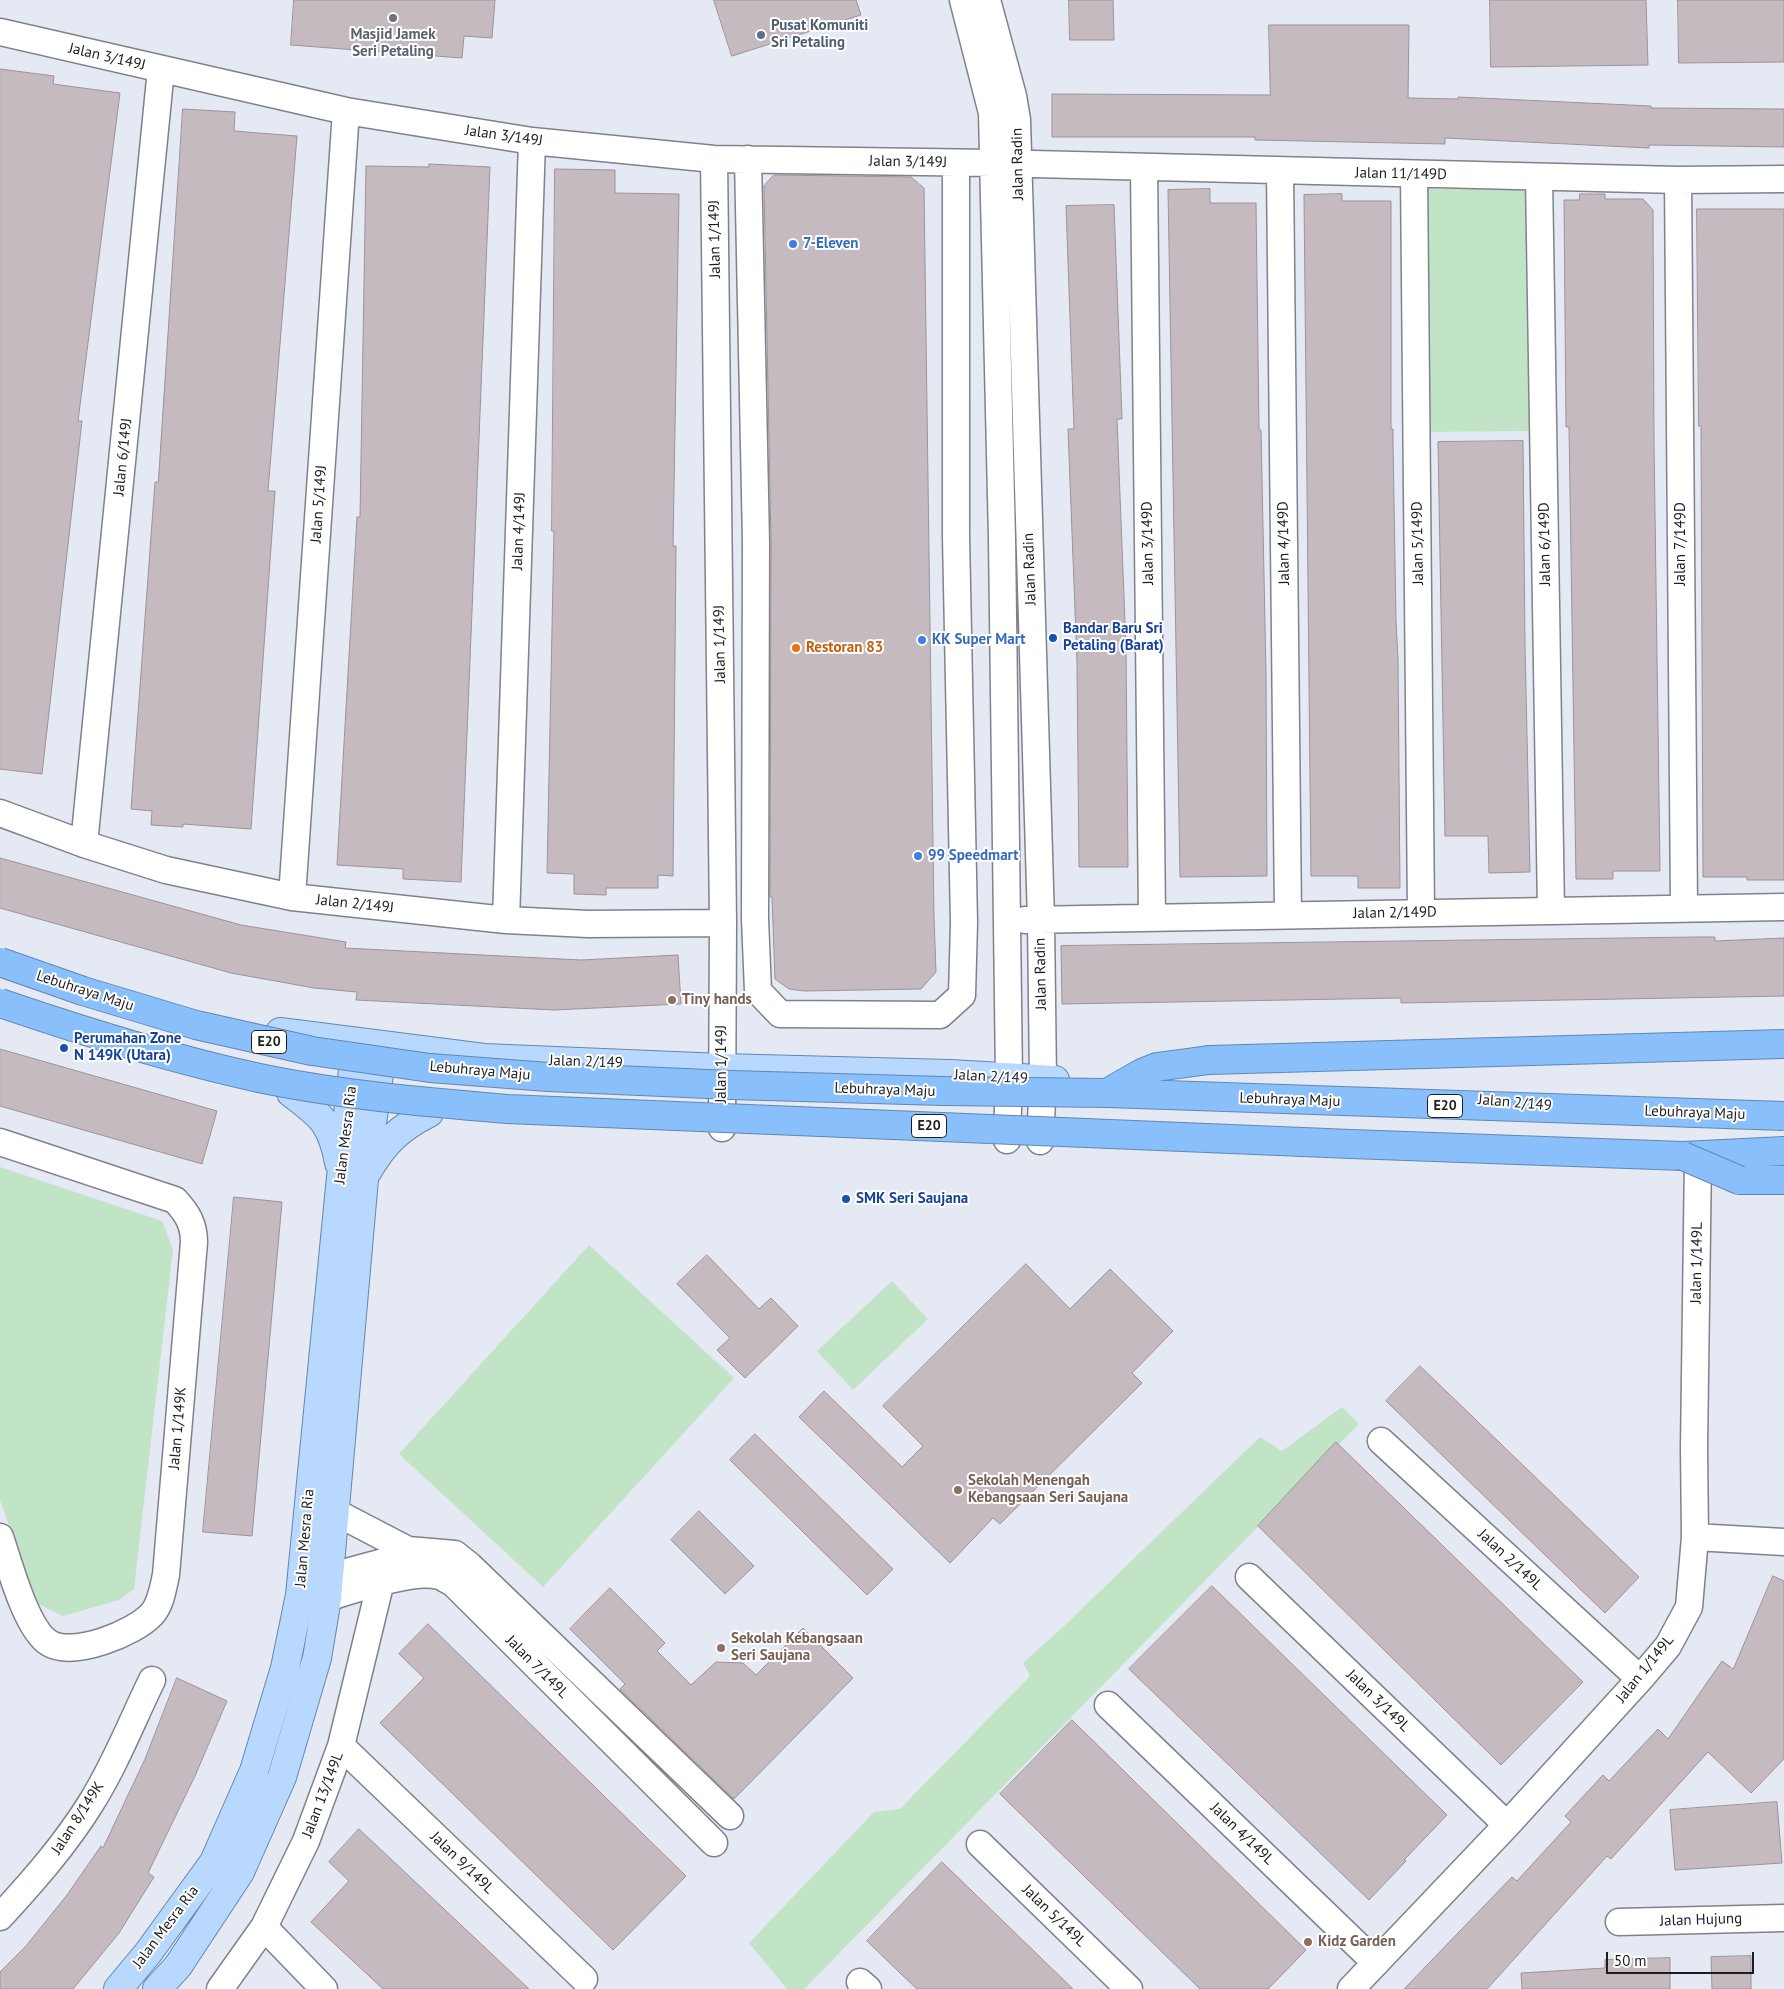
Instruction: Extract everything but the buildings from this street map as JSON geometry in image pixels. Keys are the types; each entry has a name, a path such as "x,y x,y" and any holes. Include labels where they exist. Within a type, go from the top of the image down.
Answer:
{"highway":[{"name":"Lebuhraya Maju","path":"0,962 83,992 196,1025 312,1051 430,1068 730,1085 943,1092 1107,1093 1784,1117"},
{"name":"E20","path":"0,1003 134,1046 259,1078 403,1100 527,1110 1690,1157 1784,1151"},
{"path":"1107,1093 1142,1072 1157,1067 1209,1060 1784,1044"},
{"path":"1690,1157 1739,1180 1784,1180"}],"main road":[{"name":"Jalan 2/149","path":"0,951 214,1017 288,1034 484,1058 722,1068 950,1074 1043,1080 1440,1096 1676,1116 1784,1117"},
{"path":"0,1013 114,1052 291,1093 362,1105 430,1112 646,1126 821,1131 1007,1140 1395,1153 1690,1157 1784,1162"},
{"name":"Jalan Mesra Ria","path":"118,1989 148,1953 214,1862 254,1771 285,1668 300,1595 308,1505 369,1044"},
{"path":"291,1093 312,1109 326,1123 352,1178 378,1154 392,1136 409,1122 430,1112"},
{"name":"Jalan Mesra Ria","path":"157,1989 178,1966 240,1872 282,1777 317,1658 328,1590 335,1512 352,1178"}],"street":[{"name":"Jalan Radin","path":"963,0 990,99 1005,164 1041,920 1043,1080 1040,1141"},
{"name":"Jalan Radin","path":"988,0 1016,107 1005,164 1002,539 1009,1078 1007,1140"},
{"name":"Jalan 3/149J","path":"0,32 346,111 532,141 714,159 1005,164"},
{"name":"Jalan 6/149J","path":"84,844 161,69"},
{"name":"Jalan 5/149J","path":"292,897 346,111"},
{"name":"Jalan 4/149J","path":"506,920 532,141"},
{"name":"Jalan 1/149J","path":"714,159 723,923 722,1128"},
{"path":"748,159 756,542 756,919 758,991 780,1014 940,1016 962,995 964,923 956,538 956,163"},
{"name":"Jalan 11/149D","path":"1005,164 1678,180 1784,178"},
{"name":"Jalan 3/149D","path":"1144,168 1152,918"},
{"name":"Jalan 4/149D","path":"1280,171 1288,915"},
{"name":"Jalan 5/149D","path":"1414,174 1421,913"},
{"name":"Jalan 6/149D","path":"1539,177 1551,911"},
{"name":"Jalan 7/149D","path":"1678,180 1684,908"},
{"name":"Jalan 2/149J","path":"0,813 84,844 166,870 292,897 506,920 588,924 723,923"},
{"name":"Jalan 2/149D","path":"1006,921 1784,907"},
{"name":"Jalan 1/149K","path":"0,1142 175,1200 186,1212 194,1229 166,1575 162,1594 152,1613 138,1626 119,1636 91,1644 64,1648 49,1643 37,1631 20,1598 0,1537"},
{"name":"Jalan 1/149L","path":"1351,1989 1506,1825 1640,1679 1668,1646 1688,1607 1695,1537 1690,1157"},
{"name":"Jalan 2/149L","path":"1381,1441 1640,1679"},
{"path":"308,1505 335,1512 408,1550 455,1554 470,1566 730,1816"},
{"path":"1695,1537 1784,1542"},
{"path":"328,1590 350,1571 424,1551"},
{"name":"Jalan 7/149L","path":"328,1590 424,1575 438,1576 453,1583 714,1843"},
{"name":"Jalan 3/149L","path":"1249,1577 1506,1825"},
{"name":"Jalan 13/149L","path":"220,1989 264,1927 306,1841 341,1746 381,1582"},
{"name":"Jalan 8/149K","path":"0,1917 43,1870 90,1804 152,1680"},
{"name":"Jalan 4/149L","path":"1108,1705 1376,1963"},
{"name":"Jalan 9/149L","path":"341,1746 584,1979"},
{"name":"Jalan 5/149L","path":"980,1844 1129,1989"},
{"name":"Jalan Hujung","path":"1619,1922 1784,1918"},
{"path":"264,1927 324,1989"}],"green space":[{"path":"1424,189 1529,189 1531,431 1425,432"},
{"path":"0,1167 162,1221 173,1249 134,1589 119,1600 63,1616 36,1603 0,1500"},
{"path":"589,1245 734,1378 543,1587 399,1454"},
{"path":"892,1281 928,1319 853,1390 817,1351"},
{"path":"1342,1407 1359,1424 804,1989 787,1989 749,1943 874,1812 900,1809 1030,1676 1023,1663 1260,1437 1282,1451"}],"place":[{"name":"Masjid Jamek Seri Petaling","path":"393,18"},
{"name":"Pusat Komuniti Sri Petaling","path":"761,35"},
{"name":"7-Eleven","path":"793,244"},
{"name":"Bandar Baru Sri Petaling (Barat)","path":"1053,638"},
{"name":"KK Super Mart","path":"922,640"},
{"name":"Restoran 83","path":"796,648"},
{"name":"99 Speedmart","path":"918,856"},
{"name":"Tiny hands","path":"672,1000"},
{"name":"Perumahan Zone N 149K (Utara)","path":"64,1048"},
{"name":"SMK Seri Saujana","path":"846,1199"},
{"name":"Sekolah Menengah Kebangsaan Seri Saujana","path":"958,1490"},
{"name":"Sekolah Kebangsaan Seri Saujana","path":"721,1648"},
{"name":"Kidz Garden","path":"1308,1942"}]}
